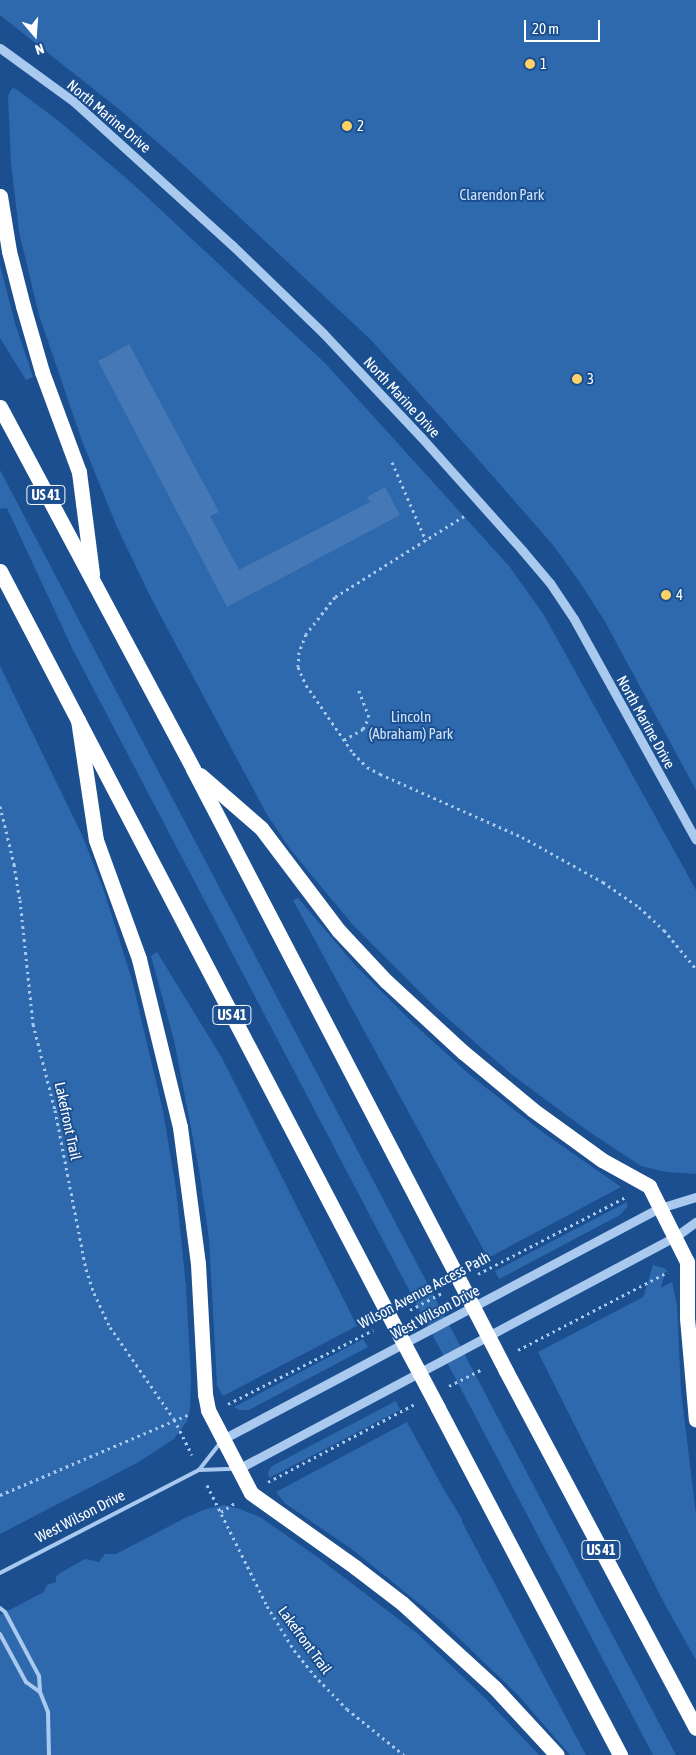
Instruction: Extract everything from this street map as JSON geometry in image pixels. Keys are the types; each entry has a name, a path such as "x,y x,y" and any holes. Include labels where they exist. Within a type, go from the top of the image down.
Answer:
{"highway":[{"path":"0,196 9,251 23,306 42,372 79,472 93,583"},
{"name":"US 41","path":"0,407 193,769 453,1282 506,1372 696,1728"},
{"name":"US 41","path":"0,571 620,1755"},
{"path":"0,586 15,600"},
{"path":"78,720 96,840 139,958 180,1127 198,1264 205,1394 208,1410 251,1493 256,1498 375,1582 469,1662 557,1755"},
{"path":"193,769 261,828 339,931 407,1000 462,1052 533,1110 602,1160 649,1186 686,1262 687,1318 696,1420"}],"street":[{"name":"North Marine Drive","path":"0,48 80,107 232,245 324,333 421,437 522,550 550,583 574,619 696,840"},
{"name":"West Wilson Drive","path":"223,1440 660,1208 696,1197"},
{"name":"West Wilson Drive","path":"238,1469 675,1237 696,1222"}],"lane":[{"name":"West Wilson Drive","path":"0,1573 199,1470 223,1440"},
{"name":"West Wilson Drive","path":"199,1470 238,1469"},
{"path":"0,1608 5,1612 39,1676 40,1692 48,1712 49,1755"},
{"path":"0,1634 26,1682 40,1692"}],"path":[{"path":"392,462 426,541"},
{"path":"464,516 335,597 306,634 299,652 298,667 306,685 344,740 367,767 522,837 604,882 639,907 664,930 696,969"},
{"path":"344,740 363,729 369,717 358,689"},
{"name":"Lakefront Trail","path":"0,806 14,864 20,900 33,1024 55,1110 86,1269 94,1293 110,1327 174,1419 0,1495"},
{"name":"Wilson Avenue Access Path","path":"477,1275 625,1198"},
{"path":"515,1352 663,1275"},
{"name":"Wilson Avenue Access Path","path":"408,1312 453,1282"},
{"name":"Wilson Avenue Access Path","path":"234,1403 381,1325"},
{"path":"446,1388 489,1366"},
{"path":"272,1479 420,1402"},
{"name":"Lakefront Trail","path":"221,1512 267,1606 306,1666 347,1708 404,1755"}],"green space":[{"name":"Clarendon Park","path":"0,0 696,0 696,790 604,620 581,584 553,545 448,425 369,338 179,161 120,110 0,15"},
{"name":"Lincoln (Abraham) Park","path":"12,88 60,122 133,184 325,363 509,566 544,615 696,890 696,1174 666,1172 641,1166 588,1131 511,1074 437,1009 353,925 290,849 266,813 151,598 117,527 82,441 39,315 19,232 11,163 8,96"},
{"path":"0,265 15,323 33,377 26,380 0,338"},
{"path":"0,470 676,1755 653,1755 73,650 7,508 0,509"},
{"path":"0,666 82,835 104,891 132,980 163,1111 176,1189 186,1286 191,1380 190,1409 187,1421 174,1439 137,1463 0,1534"},
{"path":"298,898 355,965 415,1025 470,1075 545,1134 621,1187 488,1258 293,900"},
{"path":"157,952 222,1058 357,1326 223,1396 217,1385 209,1239 199,1170 174,1040 151,956"},
{"path":"627,1202 627,1207 620,1215 499,1279 495,1271"},
{"path":"653,1265 666,1269 625,1405 611,1401"},
{"path":"672,1282 677,1306 681,1391 696,1514 696,1660 663,1601 538,1352"},
{"path":"363,1339 368,1347 249,1410 240,1410 234,1407"},
{"path":"396,1401 400,1410 269,1478 268,1472 272,1466"},
{"path":"407,1422 462,1519 586,1755 570,1755 518,1695 442,1622 353,1550 286,1504 276,1492"},
{"path":"224,1505 260,1517 316,1556 418,1634 484,1697 539,1755 0,1755 0,1615 44,1592 47,1585 56,1582 56,1577 60,1573 85,1559 99,1562 105,1554 116,1554 185,1518 206,1509"}],"building":[{"path":"129,344 219,512 210,516 239,570 370,502 367,497 385,487 400,515 227,607 98,361"}],"place":[{"name":"1","path":"530,64"},
{"name":"2","path":"347,126"},
{"name":"3","path":"577,379"},
{"name":"4","path":"666,595"}]}
